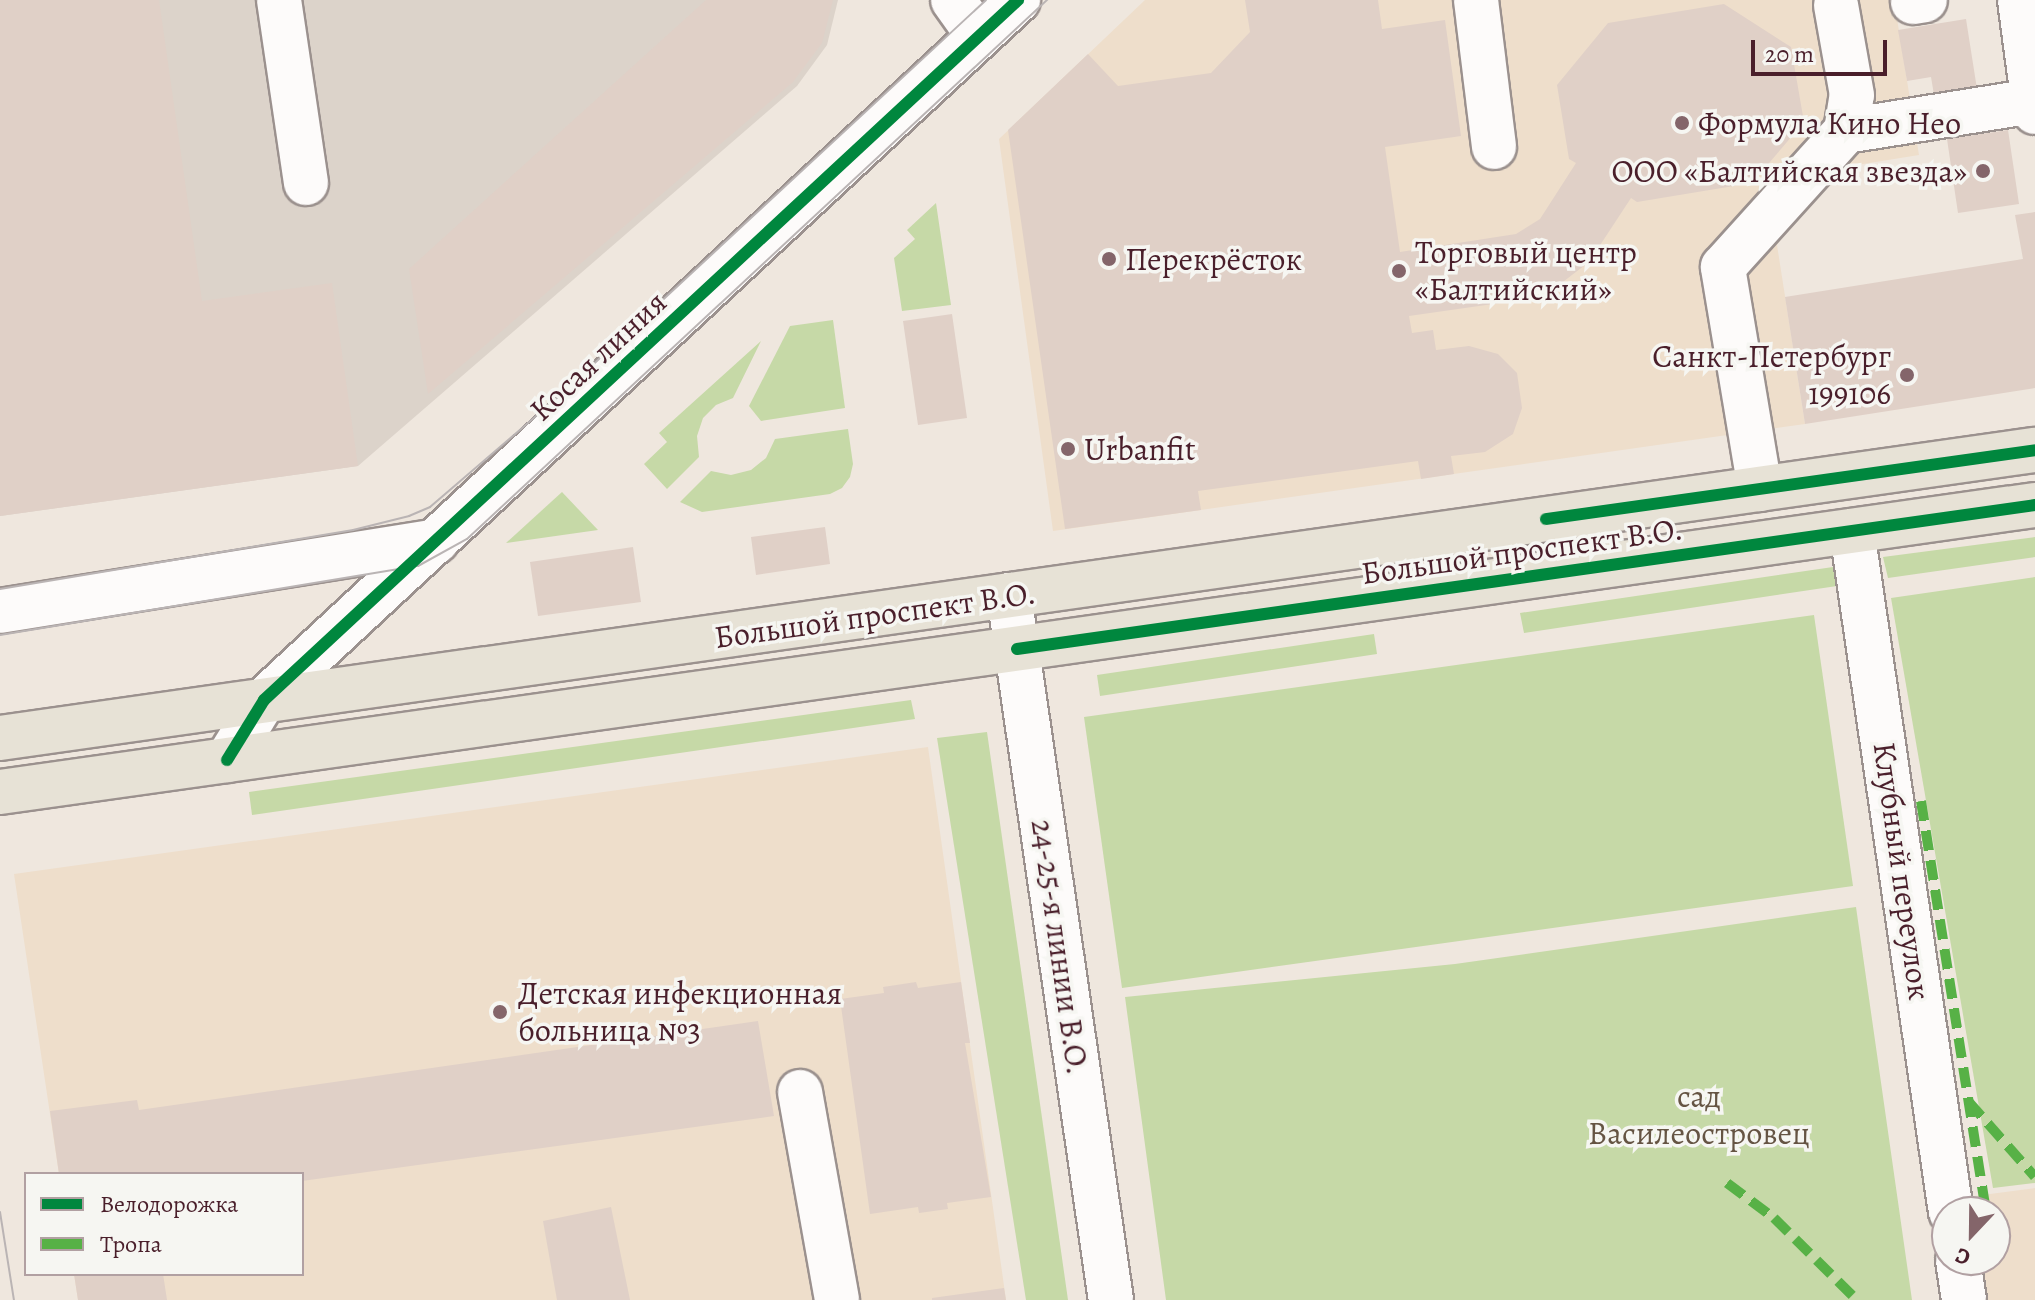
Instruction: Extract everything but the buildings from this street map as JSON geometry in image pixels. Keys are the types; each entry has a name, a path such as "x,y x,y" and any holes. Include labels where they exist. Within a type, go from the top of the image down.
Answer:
{"main road":[{"name":"Большой проспект В.О.","path":"0,738 2035,450"},
{"name":"Большой проспект В.О.","path":"0,792 2035,505"}],"street":[{"path":"279,0 306,183"},
{"path":"953,0 978,35"},
{"name":"Косая линия","path":"227,760 264,700 1018,0"},
{"path":"1476,0 1494,147"},
{"path":"1846,131 2033,91 2020,0"},
{"path":"1760,489 1723,267 1846,131 1852,95 1836,5"},
{"name":"Клубный переулок","path":"1852,531 1949,1196"},
{"path":"0,611 436,541"},
{"name":"24-25-я линии В.О.","path":"1009,595 1111,1300"},
{"path":"800,1092 837,1300"},
{"path":"1960,1276 1964,1300"}],"shaded area":[{"path":"0,0 838,0 827,45 797,86 358,466 0,516"},
{"name":"Торговый центр «Балтийский»","path":"1145,0 1894,0 1919,155 1832,169 1777,245 1805,424 1053,531 999,139"},
{"name":"Детская инфекционная больница №3","path":"928,747 1006,1300 78,1300 74,1276 304,1276 304,1172 59,1172 14,874"},
{"path":"2035,1188 2035,1300 1984,1300 1980,1276 2011,1276 2011,1196 1975,1196"}],"green space":[{"path":"936,203 951,305 902,311 894,258 915,239 907,230"},
{"path":"833,320 845,408 761,421 749,406 790,326"},
{"path":"761,341 733,398 716,405 703,418 697,436 699,457 667,489 644,464 667,442 659,433"},
{"path":"848,429 853,464 850,477 842,488 830,494 702,512 680,502 711,471 731,475 751,470 766,458 775,439"},
{"path":"562,492 598,530 506,543"},
{"path":"2035,537 2035,557 1888,578 1883,557"},
{"path":"1833,567 1837,586 1524,633 1520,613"},
{"path":"2035,577 2035,1183 1993,1188 1891,598"},
{"path":"1814,615 1853,886 1122,988 1084,717"},
{"path":"1374,634 1377,654 1100,696 1097,675"},
{"path":"911,700 915,719 252,815 249,792"},
{"path":"987,732 1068,1300 1026,1300 937,738"},
{"name":"сад Василеостровец","path":"1856,907 1912,1300 1166,1300 1125,997 1455,964"}],"tram line":[{"path":"0,589 353,530 409,516 430,507 557,398 986,0"},
{"path":"0,635 418,566 467,539 1047,0"},
{"path":"0,1212 14,1300"}],"marked path":[{"path":"1921,801 1983,1196"},
{"path":"1968,1101 2035,1177"},
{"path":"1727,1183 1774,1218 1857,1300"}],"cycle path":[{"path":"227,760 264,700 1018,0"},
{"path":"1546,519 2035,450"},
{"path":"1017,649 2035,505"}],"place":[{"name":"Формула Кино Нео","path":"1682,123"},
{"name":"ООО «Балтийская звезда»","path":"1983,171"},
{"name":"Перекрёсток","path":"1109,259"},
{"name":"Торговый центр «Балтийский»","path":"1399,271"},
{"name":"Санкт-Петербург 199106","path":"1907,375"},
{"name":"Urbanfit","path":"1068,449"},
{"name":"Детская инфекционная больница №3","path":"500,1012"}]}
